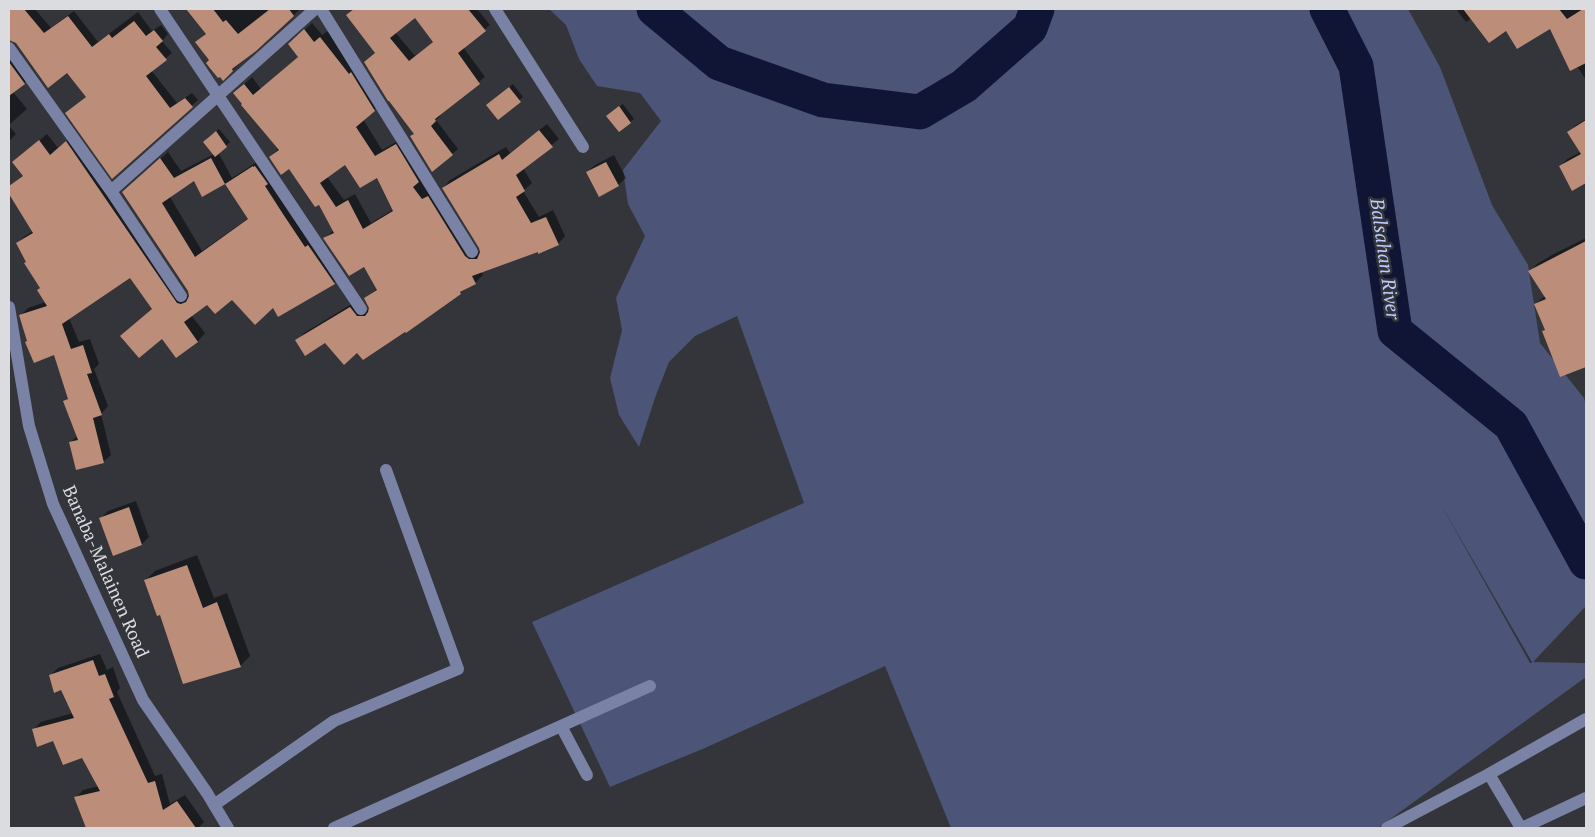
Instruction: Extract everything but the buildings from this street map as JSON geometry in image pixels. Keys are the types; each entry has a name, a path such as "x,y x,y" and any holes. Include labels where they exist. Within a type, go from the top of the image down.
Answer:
{"street":[{"path":"160,9 361,309"},
{"path":"110,190 219,96 315,9"},
{"path":"321,9 472,252"},
{"path":"495,9 583,147"},
{"path":"9,48 110,190 181,296"},
{"name":"Banaba-Malainen Road","path":"9,307 29,426 53,504 143,700 228,828"},
{"path":"214,805 334,721 458,669 386,470"},
{"path":"334,828 650,686"},
{"path":"1387,828 1489,774 1586,719"},
{"path":"561,726 587,775"},
{"path":"1489,774 1522,828 1586,798"}],"shaded area":[{"path":"549,9 1408,9 1440,67 1492,205 1528,265 1540,343 1584,398 1586,406 1586,606 1533,662 1586,663 1586,677 1378,828 951,828 885,666 705,748 610,787 532,622 804,503 737,316 695,336 669,362 639,447 619,415 610,378 622,330 616,298 645,236 628,204 623,170 661,121 640,93 597,86 579,59 566,25","holes":["1440,503 1532,662 1530,663"]}],"waterway":[{"name":"Balsahan River","path":"654,9 719,63 823,100 920,112 964,86 1030,28 1037,9"},
{"name":"Balsahan River","path":"1327,9 1356,66 1395,331 1511,425 1586,562"}]}
